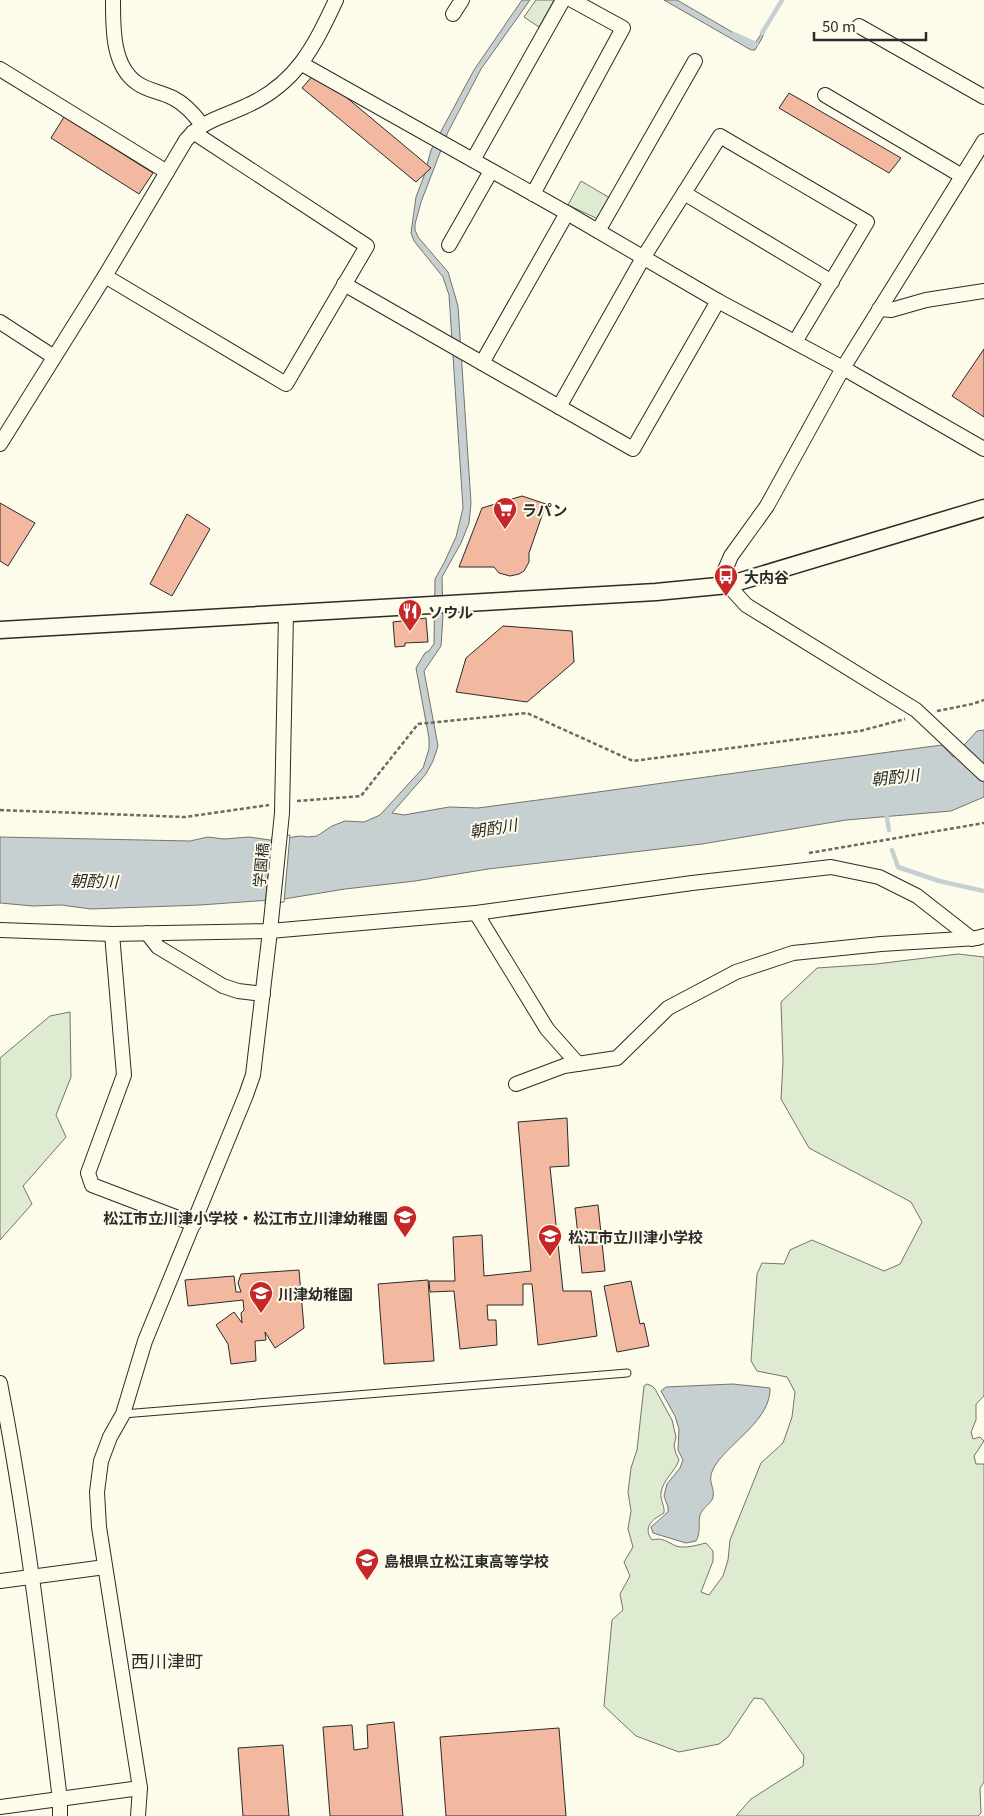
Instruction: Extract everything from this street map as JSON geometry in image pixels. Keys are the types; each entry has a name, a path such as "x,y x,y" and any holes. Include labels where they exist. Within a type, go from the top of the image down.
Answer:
{"street":[{"path":"105,276 286,384 366,246 197,128 182,103 137,83 124,69 119,60 116,47 113,0"},
{"path":"0,444 105,276 186,140 197,128 258,100 280,85 302,64 336,0"},
{"path":"453,14 462,0"},
{"path":"473,160 562,0"},
{"path":"533,194 623,28 572,0"},
{"path":"859,26 984,97"},
{"path":"598,230 695,61"},
{"path":"302,64 598,230 718,301 843,368 984,449"},
{"path":"0,69 167,172"},
{"path":"825,95 962,176"},
{"path":"559,407 644,258 720,136 867,222 795,342"},
{"path":"984,141 843,368 768,506 731,556 725,570 728,585 746,605 882,688 925,717 984,774"},
{"path":"449,245 491,171"},
{"path":"684,193 832,282"},
{"path":"482,363 567,213"},
{"path":"344,284 633,449 718,301"},
{"path":"880,309 891,310 926,300 984,291"},
{"path":"0,322 54,357"},
{"path":"0,630 656,592 728,585 984,508"},
{"name":"学園橋","path":"138,1816 140,1788 105,1567 97,1492 101,1462 110,1437 123,1414 145,1341 253,1075 271,926 282,808 286,614"},
{"path":"0,930 147,934 476,913 692,883 831,867 878,877 917,896 978,937"},
{"path":"476,913 547,1029 578,1064"},
{"path":"112,934 124,1075 88,1173 92,1185 194,1224"},
{"path":"147,934 158,947 223,986 238,992 263,994"},
{"path":"516,1084 564,1066 617,1058 668,1008 736,972 792,954 881,944 978,937"},
{"path":"0,1383 15,1461 33,1576 60,1800 60,1816"},
{"path":"0,1581 105,1567"},
{"path":"0,1807 140,1788"}],"lane":[{"path":"123,1414 627,1372"}],"path":[{"path":"0,810 185,817 282,808 361,796 418,724 527,713 633,761 860,731 925,717 984,700"},
{"path":"809,853 984,823"}],"green space":[{"path":"536,0 554,0 539,27 524,17"},
{"path":"581,181 610,198 598,219 568,205"},
{"path":"958,954 984,957 984,1396 976,1404 976,1420 971,1432 973,1439 980,1437 984,1441 974,1456 976,1464 984,1464 984,1782 980,1788 981,1813 978,1816 736,1816 751,1799 803,1766 804,1756 763,1699 754,1698 728,1737 719,1744 679,1752 636,1736 604,1706 612,1620 623,1610 620,1594 630,1576 624,1562 633,1547 628,1529 631,1511 628,1492 631,1468 637,1450 644,1386 647,1384 655,1389 672,1420 676,1437 674,1446 679,1460 662,1488 661,1496 664,1513 650,1524 649,1535 652,1540 662,1540 680,1547 706,1543 713,1551 713,1561 701,1592 709,1595 723,1576 728,1560 730,1540 761,1463 783,1443 792,1417 795,1392 787,1377 757,1371 751,1361 757,1274 762,1263 784,1264 790,1250 812,1240 884,1271 900,1264 922,1222 911,1202 809,1148 781,1099 783,1062 781,1002 817,968 876,964"},
{"path":"70,1012 71,1077 56,1115 66,1137 23,1186 32,1204 0,1240 0,1058 50,1016"}],"water":[{"name":"朝酌川","path":"522,0 530,0 481,69 448,132 421,202 415,224 418,237 448,272 458,306 471,503 469,523 461,543 442,577 443,616 441,646 424,671 438,746 426,774 392,813 404,815 449,807 478,808 942,745 953,757 977,731 984,730 984,797 951,811 846,820 702,844 488,869 284,899 200,905 91,909 61,905 33,906 0,903 0,837 190,841 208,837 224,839 249,837 270,840 317,836 332,826 345,821 364,822 380,815 423,768 429,749 429,738 416,668 425,653 434,644 435,579 456,537 463,508 449,295 443,277 414,241 411,233 416,197 431,150 474,70"},
{"path":"664,0 677,0 751,43 755,43 766,27 755,50 751,50"},
{"path":"733,1384 770,1388 769,1399 758,1420 716,1464 711,1475 713,1497 700,1515 696,1541 686,1543 653,1533 651,1527 668,1512 664,1496 667,1484 680,1468 683,1460 678,1450 679,1429 675,1416 661,1391 666,1387"}],"pier":[{"path":"290,835 284,902 265,904 272,837"}],"building":[{"path":"316,72 431,168 416,182 302,88"},
{"path":"789,93 901,158 889,173 779,108"},
{"path":"64,117 153,173 139,194 51,138"},
{"path":"984,349 984,417 952,396"},
{"name":"ラパン","path":"522,496 546,504 529,553 529,562 524,571 510,576 499,573 494,567 459,567 482,508"},
{"path":"0,503 35,523 8,566 0,561"},
{"path":"187,514 210,529 172,596 150,584"},
{"name":"ソウル","path":"426,618 428,642 405,643 405,646 395,647 393,622"},
{"path":"503,626 572,631 574,662 527,702 456,692 466,658"},
{"path":"567,1118 569,1166 550,1167 563,1291 591,1291 597,1336 538,1345 532,1284 523,1284 523,1305 487,1305 488,1320 496,1320 497,1345 460,1349 454,1291 430,1292 429,1281 455,1281 453,1237 482,1235 484,1276 531,1271 518,1122"},
{"path":"598,1205 605,1271 582,1273 575,1208"},
{"path":"299,1270 304,1328 275,1348 265,1332 266,1340 255,1341 256,1361 231,1364 228,1344 216,1325 234,1312 242,1323 243,1300 188,1306 185,1280 234,1276 236,1292 241,1292 238,1283 241,1274"},
{"path":"428,1280 434,1361 384,1364 378,1284"},
{"path":"631,1281 640,1324 644,1323 649,1346 617,1352 604,1286"},
{"path":"394,1722 403,1816 330,1816 323,1727 352,1725 354,1750 368,1748 367,1725"},
{"path":"559,1728 566,1816 446,1816 440,1737"},
{"path":"283,1745 289,1816 243,1816 238,1748"}],"waterway":[{"path":"762,33 782,0"},
{"path":"734,34 756,44"},
{"path":"886,812 889,830"},
{"path":"892,850 898,867 939,881 984,891"}],"place":[{"name":"ラパン","path":"505,530"},
{"name":"大内谷","path":"726,597"},
{"name":"ソウル","path":"410,632"},
{"name":"松江市立川津小学校・松江市立川津幼稚園","path":"405,1238"},
{"name":"松江市立川津小学校","path":"550,1257"},
{"name":"川津幼稚園","path":"261,1314"},
{"name":"島根県立松江東高等学校","path":"367,1581"}],"district":[{"name":"西川津町","path":"167,1660"}]}
